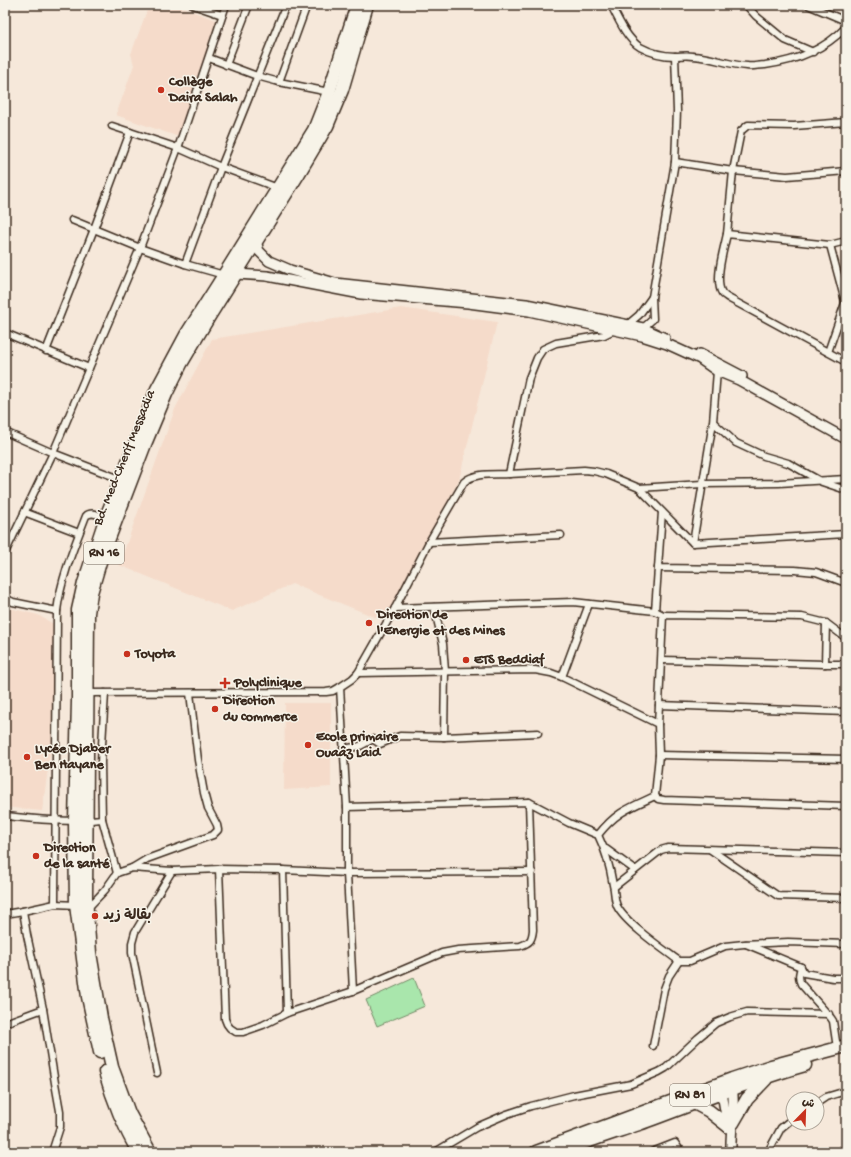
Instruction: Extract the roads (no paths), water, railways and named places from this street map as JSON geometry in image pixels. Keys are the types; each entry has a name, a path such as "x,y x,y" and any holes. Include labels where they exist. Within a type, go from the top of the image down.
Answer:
{"highway":[{"name":"Bd. Med-Cherif Messadia","path":"81,821 88,693 88,613 91,593 100,562 144,444 166,394 278,188 314,130 329,92 357,5"},
{"name":"Bd. Med-Cherif Messadia","path":"138,1152 129,1137 113,1099 93,1026 88,998 81,907 78,610 84,583 106,517 157,389 189,329 231,276 256,241 327,126 342,90 367,5"},
{"name":"Bd. Med-Cherif Messadia","path":"81,907 107,1048 118,1085 129,1113 150,1152"},
{"name":"RN 81","path":"536,1152 727,1086 768,1077 843,1049"},
{"name":"RN 81","path":"561,1152 579,1149 638,1124 694,1103 771,1066 843,1049"},
{"path":"694,1103 709,1111 731,1129 748,1099 768,1077"}],"street":[{"path":"5,554 53,453 140,248 178,148 226,5"},
{"path":"226,65 249,5"},
{"path":"186,264 257,76 286,5"},
{"path":"279,82 307,5"},
{"path":"611,5 624,30 638,46 649,52 661,55 697,56 728,64 748,67 785,62 813,52 844,33 846,27"},
{"path":"746,5 756,16 785,40 813,52"},
{"path":"808,5 846,21"},
{"path":"197,6 222,15"},
{"path":"642,332 653,319 652,298 675,162 677,111 675,56"},
{"path":"209,58 257,76 329,92"},
{"path":"846,122 794,126 748,125 741,131 734,171 727,234 719,277 719,286 722,294 846,362"},
{"path":"112,126 178,148 222,167 278,188"},
{"path":"46,351 130,132"},
{"path":"675,162 734,171 787,176 846,171"},
{"path":"72,220 140,248 186,264 231,276 267,276 361,294 468,303 556,314 642,332 718,362 846,433"},
{"path":"727,234 830,245 846,241"},
{"path":"256,241 259,251 264,258 273,264 335,283 526,304 614,330"},
{"path":"828,352 846,304 830,245"},
{"path":"509,474 529,378 537,358 543,349 556,343 604,335 614,330 625,328 652,298"},
{"path":"642,332 700,359 717,370 739,380 846,439"},
{"path":"5,333 89,368"},
{"path":"693,543 713,422 717,370"},
{"path":"713,422 736,443 764,456 788,463 822,482 846,490"},
{"path":"5,432 53,453 120,479"},
{"path":"88,693 326,692 340,687 352,679 358,672 395,608 429,542 464,482 468,478 475,476 584,470 606,474 639,488 693,543 846,534"},
{"path":"639,488 702,484 822,482 846,479"},
{"path":"24,512 79,533"},
{"path":"655,611 662,512"},
{"path":"55,904 57,611 59,594 65,571 87,514 96,514 106,517"},
{"path":"429,542 561,535"},
{"path":"658,568 795,570 816,572 846,582"},
{"path":"5,598 13,602 57,611"},
{"path":"395,608 573,602 655,611 663,615 802,617 826,623 846,638"},
{"path":"562,677 589,604"},
{"path":"434,607 443,644 445,671 444,737"},
{"path":"655,796 659,755 658,724 663,615"},
{"path":"825,664 826,623"},
{"path":"662,660 846,664"},
{"path":"358,672 535,670 562,677 658,724"},
{"path":"340,687 347,807 347,874 353,991"},
{"path":"105,693 101,762 102,819 117,873"},
{"path":"5,914 55,904 81,907 105,890 117,873 132,868 147,859 213,835 218,830 208,808 204,793 198,760 190,693"},
{"path":"659,705 846,712"},
{"path":"343,749 360,746 374,739 380,744 400,736 444,737 538,733"},
{"path":"659,755 846,759"},
{"path":"655,796 658,799 664,800 846,806"},
{"path":"598,835 616,815 655,796"},
{"path":"347,807 529,802 569,823 598,835 606,849 614,886 614,897 617,906 623,915 642,932 679,961 690,961 725,946 744,944 788,942 846,944"},
{"path":"219,869 225,1018 226,1024 230,1028 236,1032 243,1032 263,1025 287,1013 353,991 442,953 458,950 520,946 529,943 532,939 533,930 529,802"},
{"path":"5,816 55,821 102,819"},
{"path":"614,886 661,850 668,848 846,853"},
{"path":"606,849 635,870"},
{"path":"711,850 778,896 846,898"},
{"path":"132,868 172,871 219,869 284,870 347,874 532,872"},
{"path":"284,870 287,1013"},
{"path":"156,1073 132,953 132,943 135,932 172,871"},
{"path":"23,911 60,1111 60,1127 52,1152"},
{"path":"744,944 801,967 804,973 833,978 846,978"},
{"path":"653,1046 664,989 669,976 679,961"},
{"path":"801,967 799,974 801,984 829,1014 843,1049"},
{"path":"5,1023 42,1008"},
{"path":"435,1152 477,1127 507,1114 567,1097 631,1084 660,1072 716,1023 730,1017 747,1012 829,1014"},
{"path":"727,1086 731,1129 731,1152"},
{"path":"825,1098 846,1091"},
{"path":"768,1152 781,1128 785,1125"},
{"path":"652,1152 675,1143 681,1152"},
{"path":"838,1152 846,1148"}],"place":[{"name":"Collège Daira Salah","path":"161,90"},
{"name":"Direction de l'Energie et des Mines","path":"369,623"},
{"name":"Toyota","path":"127,654"},
{"name":"ETS Beddiaf","path":"466,660"},
{"name":"Polyclinique","path":"225,683"},
{"name":"Direction du commerce","path":"215,709"},
{"name":"Ecole primaire Ouaâz Laid","path":"308,745"},
{"name":"Lycée Djaber Ben Hayane","path":"27,757"},
{"name":"Direction de la santé","path":"36,856"},
{"name":"بقالة زيد","path":"95,916"}]}
